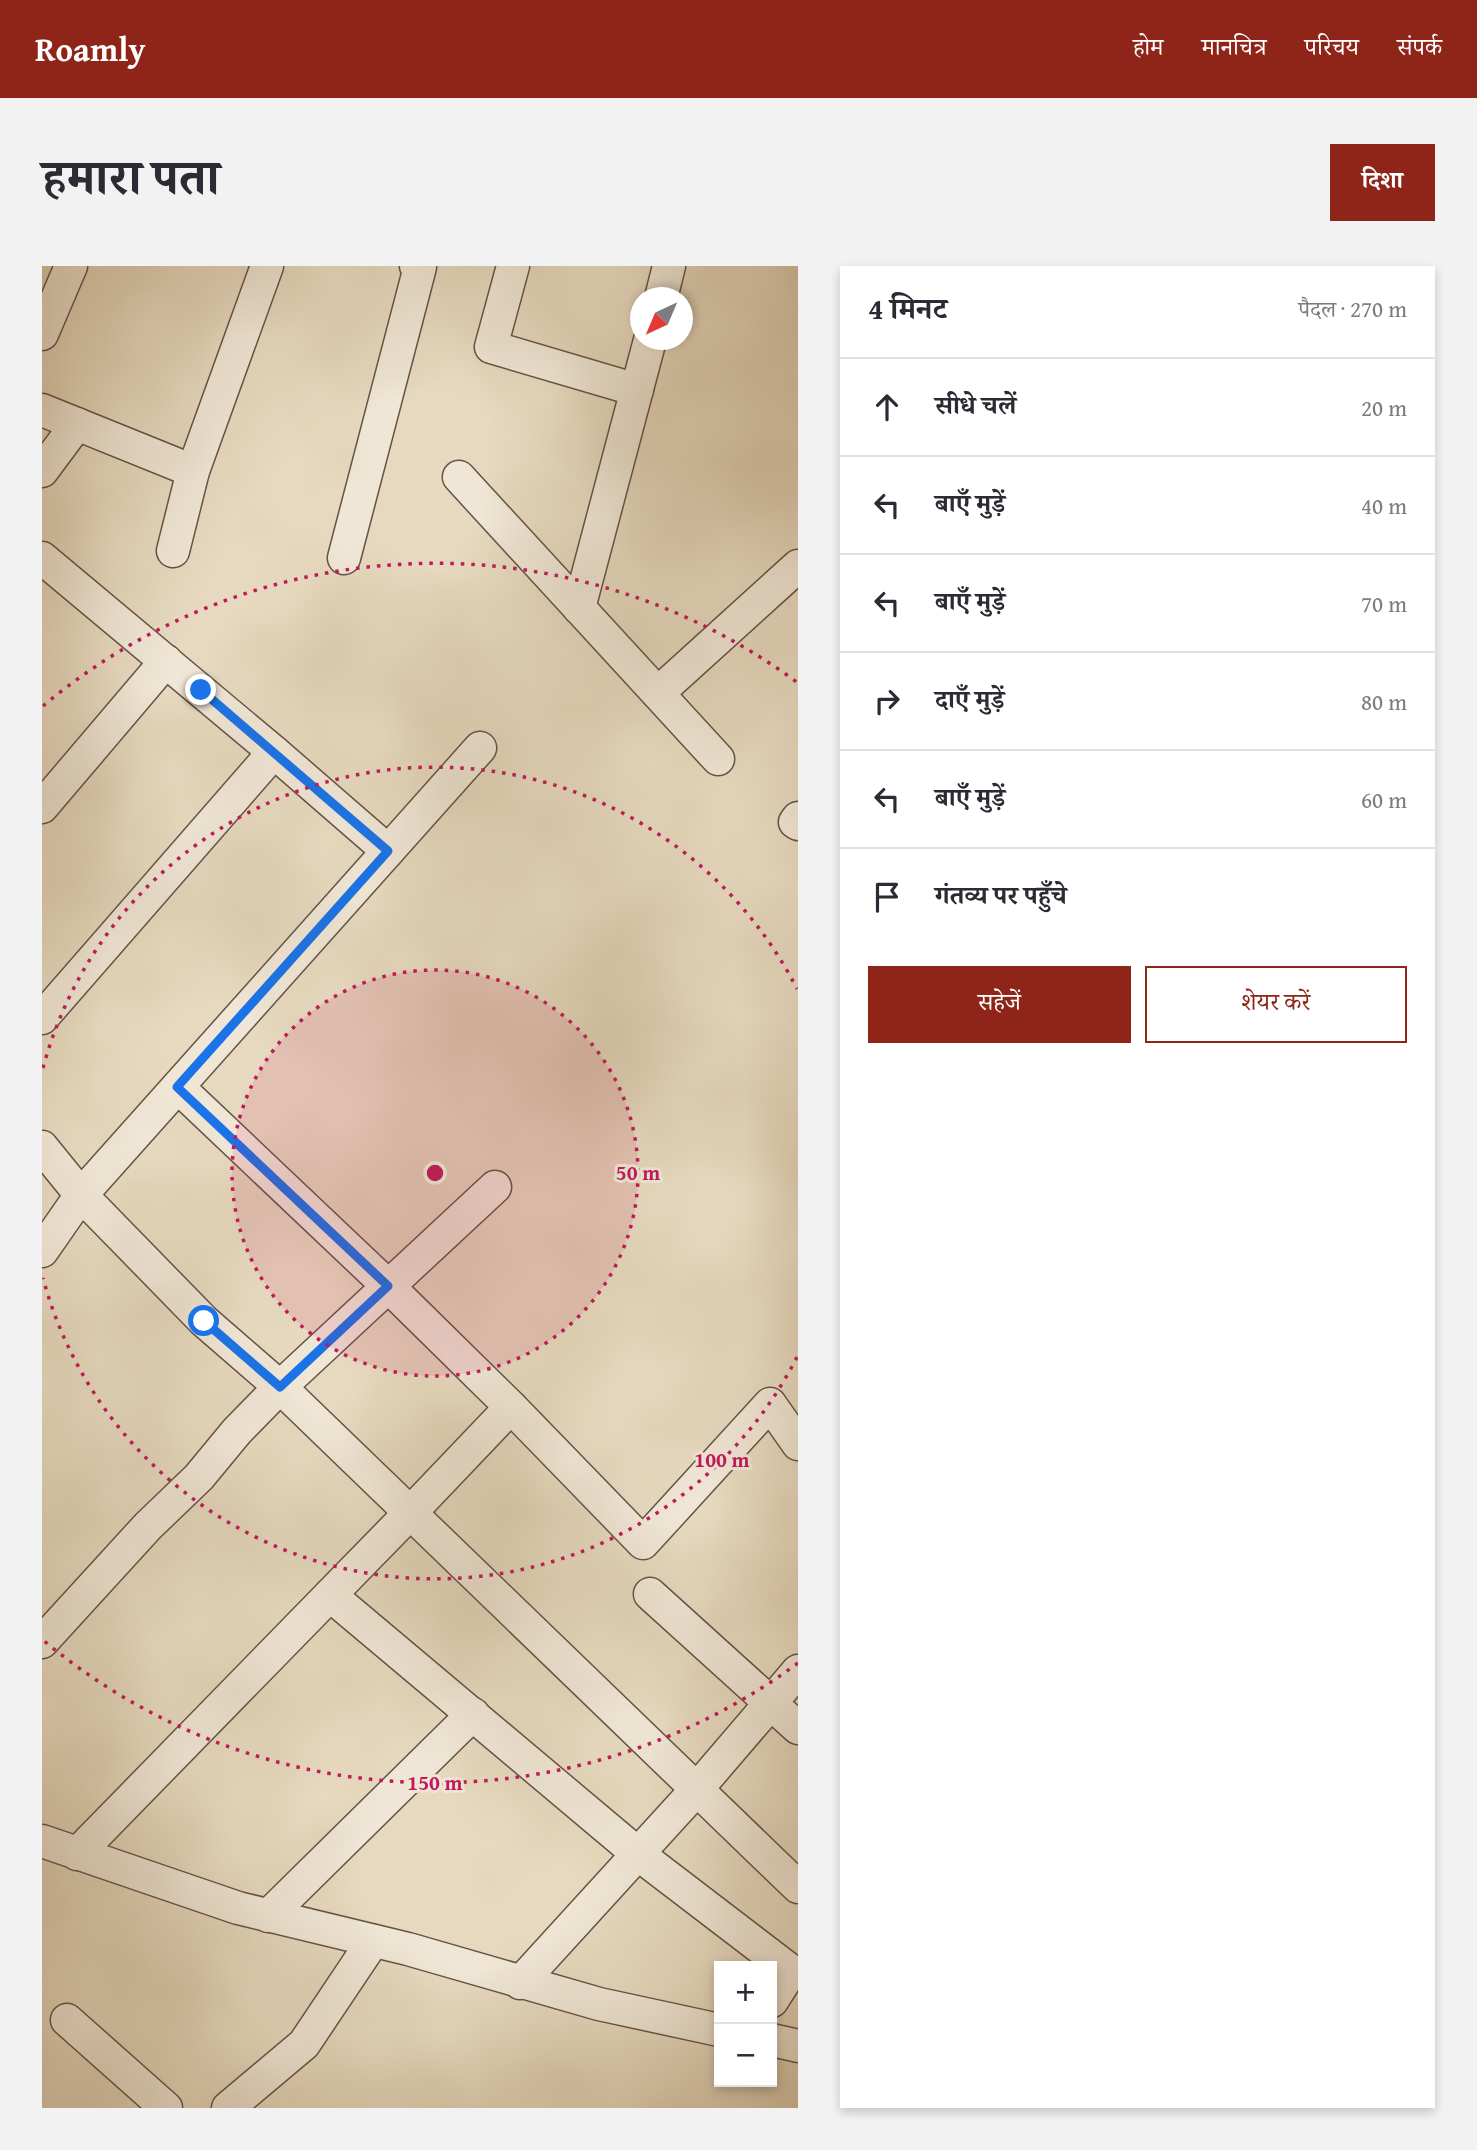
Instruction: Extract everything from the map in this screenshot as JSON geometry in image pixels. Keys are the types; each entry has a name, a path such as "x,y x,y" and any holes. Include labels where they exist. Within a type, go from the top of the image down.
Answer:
{"street":[{"path":"42,334 48,302 71,266"},
{"path":"173,551 193,471 267,266"},
{"path":"344,558 420,267 416,266"},
{"path":"513,266 491,347 637,390"},
{"path":"664,287 669,266"},
{"path":"579,608 647,350"},
{"path":"42,410 193,471"},
{"path":"42,471 77,424"},
{"path":"459,477 718,759"},
{"path":"42,558 388,851"},
{"path":"658,693 798,566"},
{"path":"42,807 166,661"},
{"path":"42,1251 81,1195 481,748"},
{"path":"42,1018 274,752"},
{"path":"798,818 795,822 798,824"},
{"path":"177,1087 388,1286 643,1543 770,1404 798,1444"},
{"path":"42,1147 81,1195 204,1321 280,1387 798,1887"},
{"path":"42,1642 148,1526 199,1477 237,1431 280,1387 495,1186"},
{"path":"77,1854 511,1408"},
{"path":"650,1594 798,1728"},
{"path":"330,1595 638,1854 791,1971 777,1993"},
{"path":"520,1983 697,1790 798,1671"},
{"path":"268,1916 473,1714"},
{"path":"42,1841 238,1908 408,1949 599,2004 714,2029"},
{"path":"228,2108 304,2044 373,1941"},
{"path":"67,2020 166,2108"},
{"path":"777,2041 798,2046"}],"route":[{"path":"201,690 388,851 177,1087 388,1286 280,1387 204,1321"}]}
